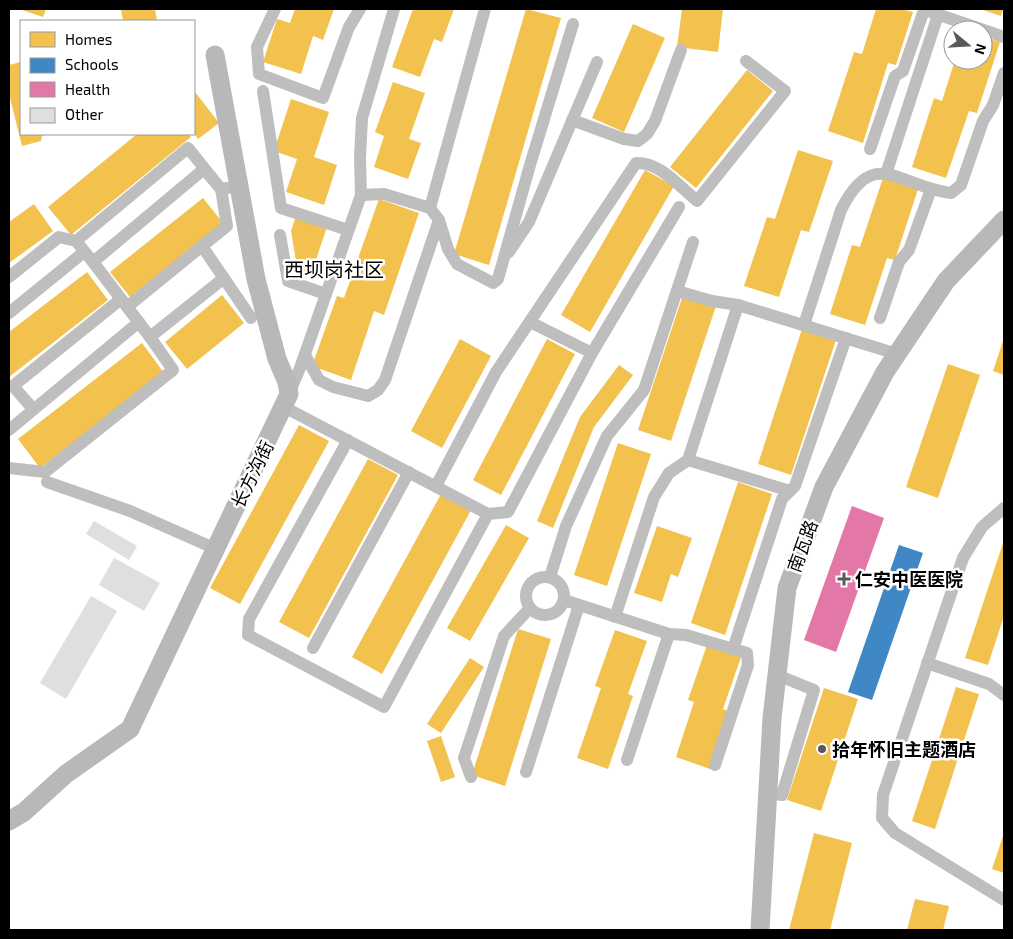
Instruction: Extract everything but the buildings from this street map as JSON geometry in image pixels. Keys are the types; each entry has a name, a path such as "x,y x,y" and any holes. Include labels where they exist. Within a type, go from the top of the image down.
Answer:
{"street":[{"path":"276,9 257,47 259,74 323,98 349,26 360,9"},
{"path":"287,400 305,355 361,195 362,118 394,9"},
{"path":"430,208 485,9"},
{"path":"870,149 895,76 903,70 922,9 1004,37"},
{"path":"886,174 938,15"},
{"path":"361,195 384,194 430,208 439,220 448,249 456,264 493,283 498,279 532,156 573,24"},
{"path":"572,120 624,139 638,141 647,134 655,122 680,50"},
{"path":"216,56 230,188 278,359 287,382 287,400"},
{"path":"436,486 496,372 636,163 647,163 657,168 697,201 785,91 746,61"},
{"path":"503,263 529,222 596,62"},
{"path":"804,325 841,210 849,194 858,183 870,175 881,172 931,189 951,193 960,185 983,121 993,104 1004,73"},
{"path":"263,91 281,208 348,230"},
{"path":"9,313 188,148 230,188"},
{"path":"93,262 204,169 230,188"},
{"path":"33,409 11,386 227,226 230,188"},
{"path":"880,318 899,262 909,250 931,189"},
{"path":"287,400 348,440 488,514 508,512 592,353 679,207"},
{"path":"305,355 319,380 333,387 368,396 378,390 386,380 439,220"},
{"name":"南瓦路","path":"760,930 772,718 787,588 824,487 885,372 946,281 1004,220"},
{"path":"280,235 288,281 326,294"},
{"path":"9,277 58,236 80,246 173,370 46,472 9,468"},
{"path":"550,577 566,526 607,436 644,390 693,242"},
{"path":"202,246 251,318"},
{"path":"150,337 224,278"},
{"path":"677,291 712,301 738,305 897,354"},
{"path":"615,616 654,496 669,474 688,460 738,305"},
{"path":"9,430 138,322"},
{"path":"530,322 592,353"},
{"path":"733,649 782,500 796,486 846,338"},
{"name":"长方沟街","path":"9,821 24,812 66,774 130,729 287,400"},
{"path":"348,440 249,619 248,635 384,707 488,514"},
{"path":"688,460 790,491"},
{"path":"313,648 409,472"},
{"path":"47,482 130,511 216,549"},
{"path":"1004,508 982,527 963,558 883,795 882,818 895,833 1004,900"},
{"path":"540,577 550,577 562,587 564,600 562,606 552,613 541,614 530,608 526,597 529,585 540,577"},
{"path":"564,600 669,634 686,634 747,653 748,665 715,765"},
{"path":"526,772 579,605"},
{"path":"471,777 464,758 504,636 530,608"},
{"path":"627,760 669,634"},
{"path":"927,663 989,684 1004,694"},
{"path":"767,793 782,795 814,690 777,675"}],"place":[{"name":"仁安中医医院","path":"844,579"},
{"name":"拾年怀旧主题酒店","path":"822,749"}],"district":[{"name":"西坝岗社区","path":"334,269"}]}
